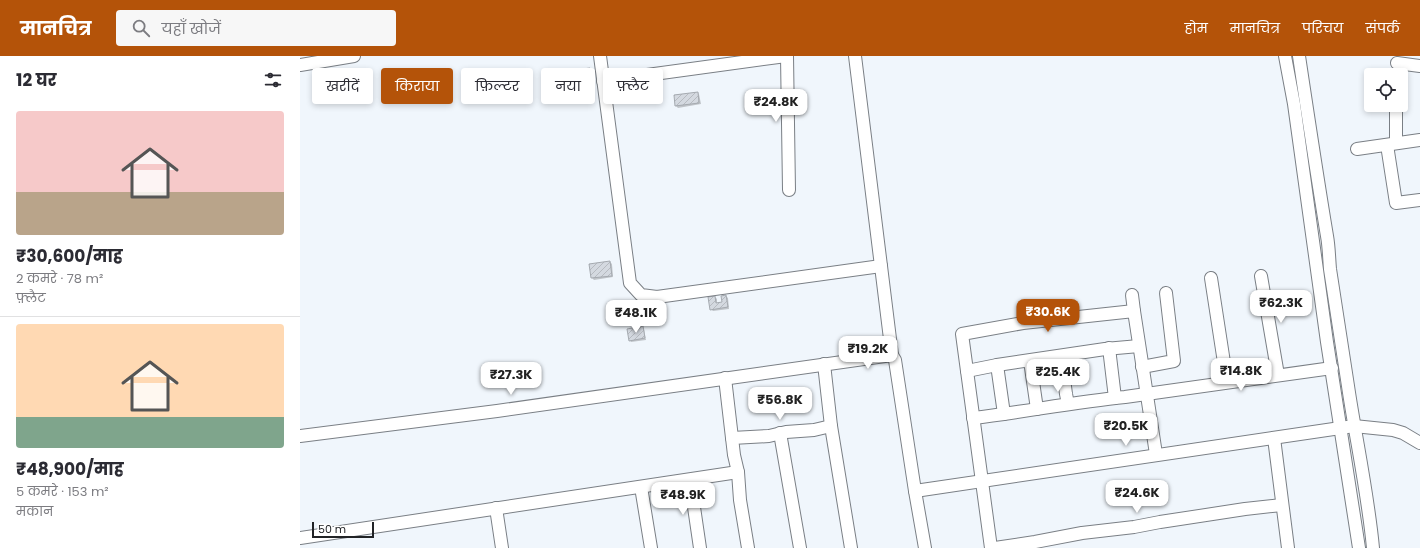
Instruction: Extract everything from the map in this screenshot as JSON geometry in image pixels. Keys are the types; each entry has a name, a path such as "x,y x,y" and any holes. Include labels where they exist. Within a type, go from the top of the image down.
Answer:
{"street":[{"path":"300,65 354,56"},
{"path":"600,56 603,81"},
{"path":"663,73 786,56 789,190"},
{"path":"855,56 892,355 895,360 925,548"},
{"path":"1285,56 1310,214 1327,342 1359,548"},
{"path":"1299,56 1373,548"},
{"path":"1397,65 1420,66"},
{"path":"606,104 630,283 641,295 657,297 881,266"},
{"path":"1395,112 1391,144 1396,203 1420,200"},
{"path":"1357,149 1420,140"},
{"path":"1261,276 1278,375"},
{"path":"1211,278 1227,382"},
{"path":"1142,367 1174,361 1166,293"},
{"path":"1132,295 1156,454"},
{"path":"991,548 962,334 1022,323 1134,312"},
{"path":"967,371 1109,348 1139,346"},
{"path":"1109,348 1115,398"},
{"path":"300,436 489,412 892,355"},
{"path":"1061,356 1068,404"},
{"path":"1030,361 1037,409"},
{"path":"824,364 831,426 851,548"},
{"path":"997,365 1004,414"},
{"path":"973,418 1332,368"},
{"path":"725,378 734,455 738,472 740,500 748,548"},
{"path":"732,438 769,436 780,433 814,430 831,426"},
{"path":"915,491 1340,427 1354,426 1393,430 1402,433 1420,443"},
{"path":"780,433 800,548"},
{"path":"1274,438 1288,548"},
{"path":"300,538 738,472"},
{"path":"690,480 700,548"},
{"path":"641,487 651,548"},
{"path":"995,548 1082,533 1134,527 1245,509 1282,505"},
{"path":"496,508 502,548"}],"building":[{"path":"698,92 699,103 675,106 674,95"},
{"path":"610,261 612,276 591,278 589,264"},
{"path":"726,295 728,307 710,310 708,297 715,296 716,303 722,302 721,296"},
{"path":"643,326 645,338 629,341 627,329"}]}
